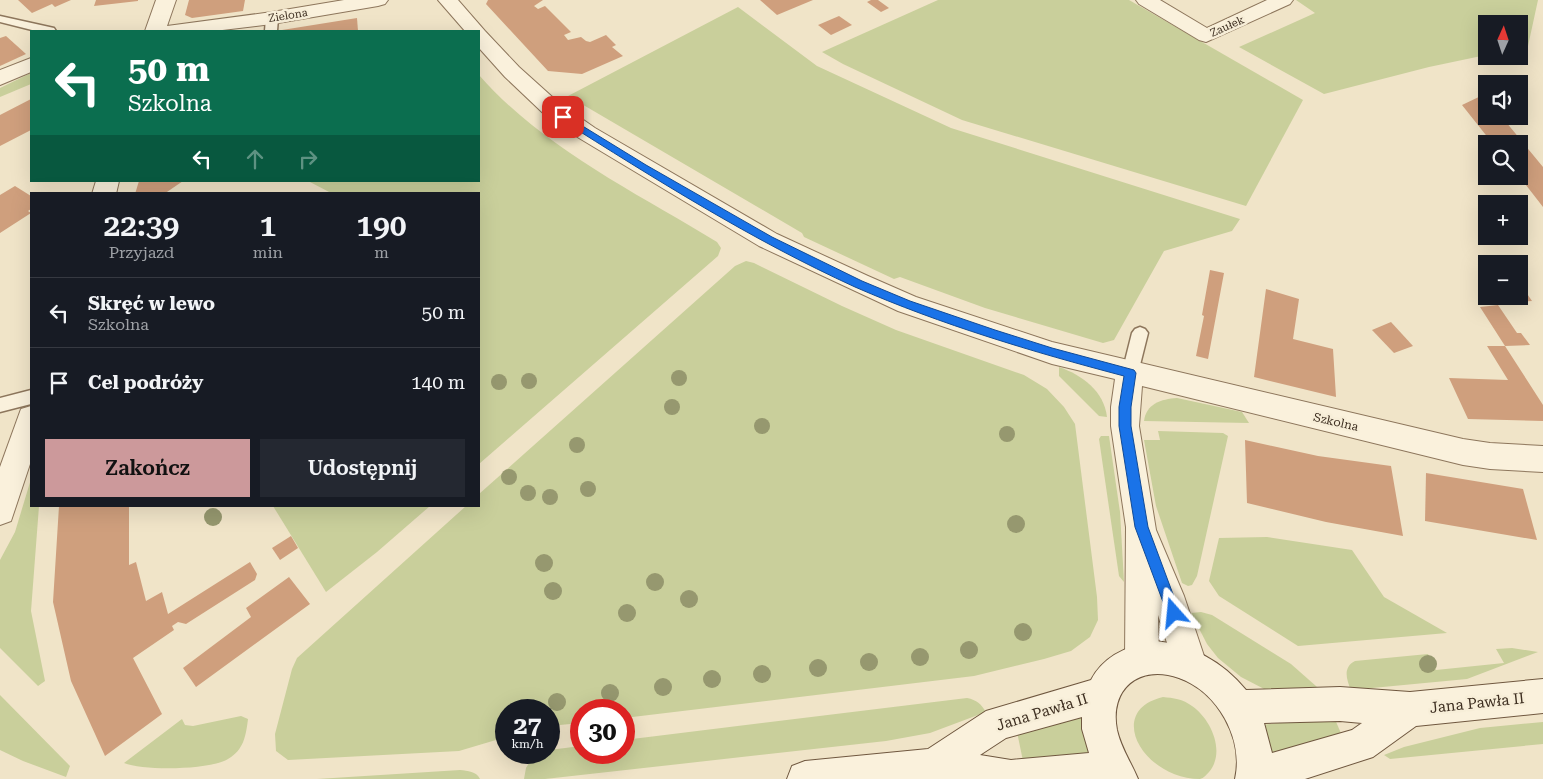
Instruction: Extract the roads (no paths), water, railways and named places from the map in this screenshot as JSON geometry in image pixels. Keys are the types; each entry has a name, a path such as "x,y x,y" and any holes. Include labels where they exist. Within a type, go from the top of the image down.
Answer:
{"street":[{"path":"155,30 166,0"},
{"name":"Zielona","path":"184,30 271,24 378,0"},
{"path":"448,0 474,30"},
{"name":"Zaułek","path":"1146,0 1206,36 1284,0"},
{"name":"Szkolna","path":"480,37 512,72 551,108 587,134 768,240 859,284 907,304 1044,350 1130,373 1463,452 1490,456 1543,459"},
{"path":"0,78 30,64"},
{"path":"1130,373 1125,407 1125,426 1141,527 1142,659"},
{"path":"0,511 30,421"},
{"path":"1141,527 1168,596 1190,665"},
{"path":"1116,773 1101,742 1098,717 1102,694 1111,678 1125,666 1142,659 1166,658 1190,665 1208,675 1225,690 1238,707 1250,730 1254,746 1253,778"},
{"name":"Jana Pawła II","path":"933,766 998,723 1102,694"},
{"name":"Jana Pawła II","path":"1238,707 1340,704 1410,710 1543,696"},
{"name":"Jana Pawła II","path":"1253,778 1361,745 1410,710"},
{"name":"Jana Pawła II","path":"805,779 933,766 1011,778 1116,773"}],"lane":[{"path":"0,19 46,30"},
{"path":"1130,373 1140,333"},
{"path":"0,405 30,397"}]}
